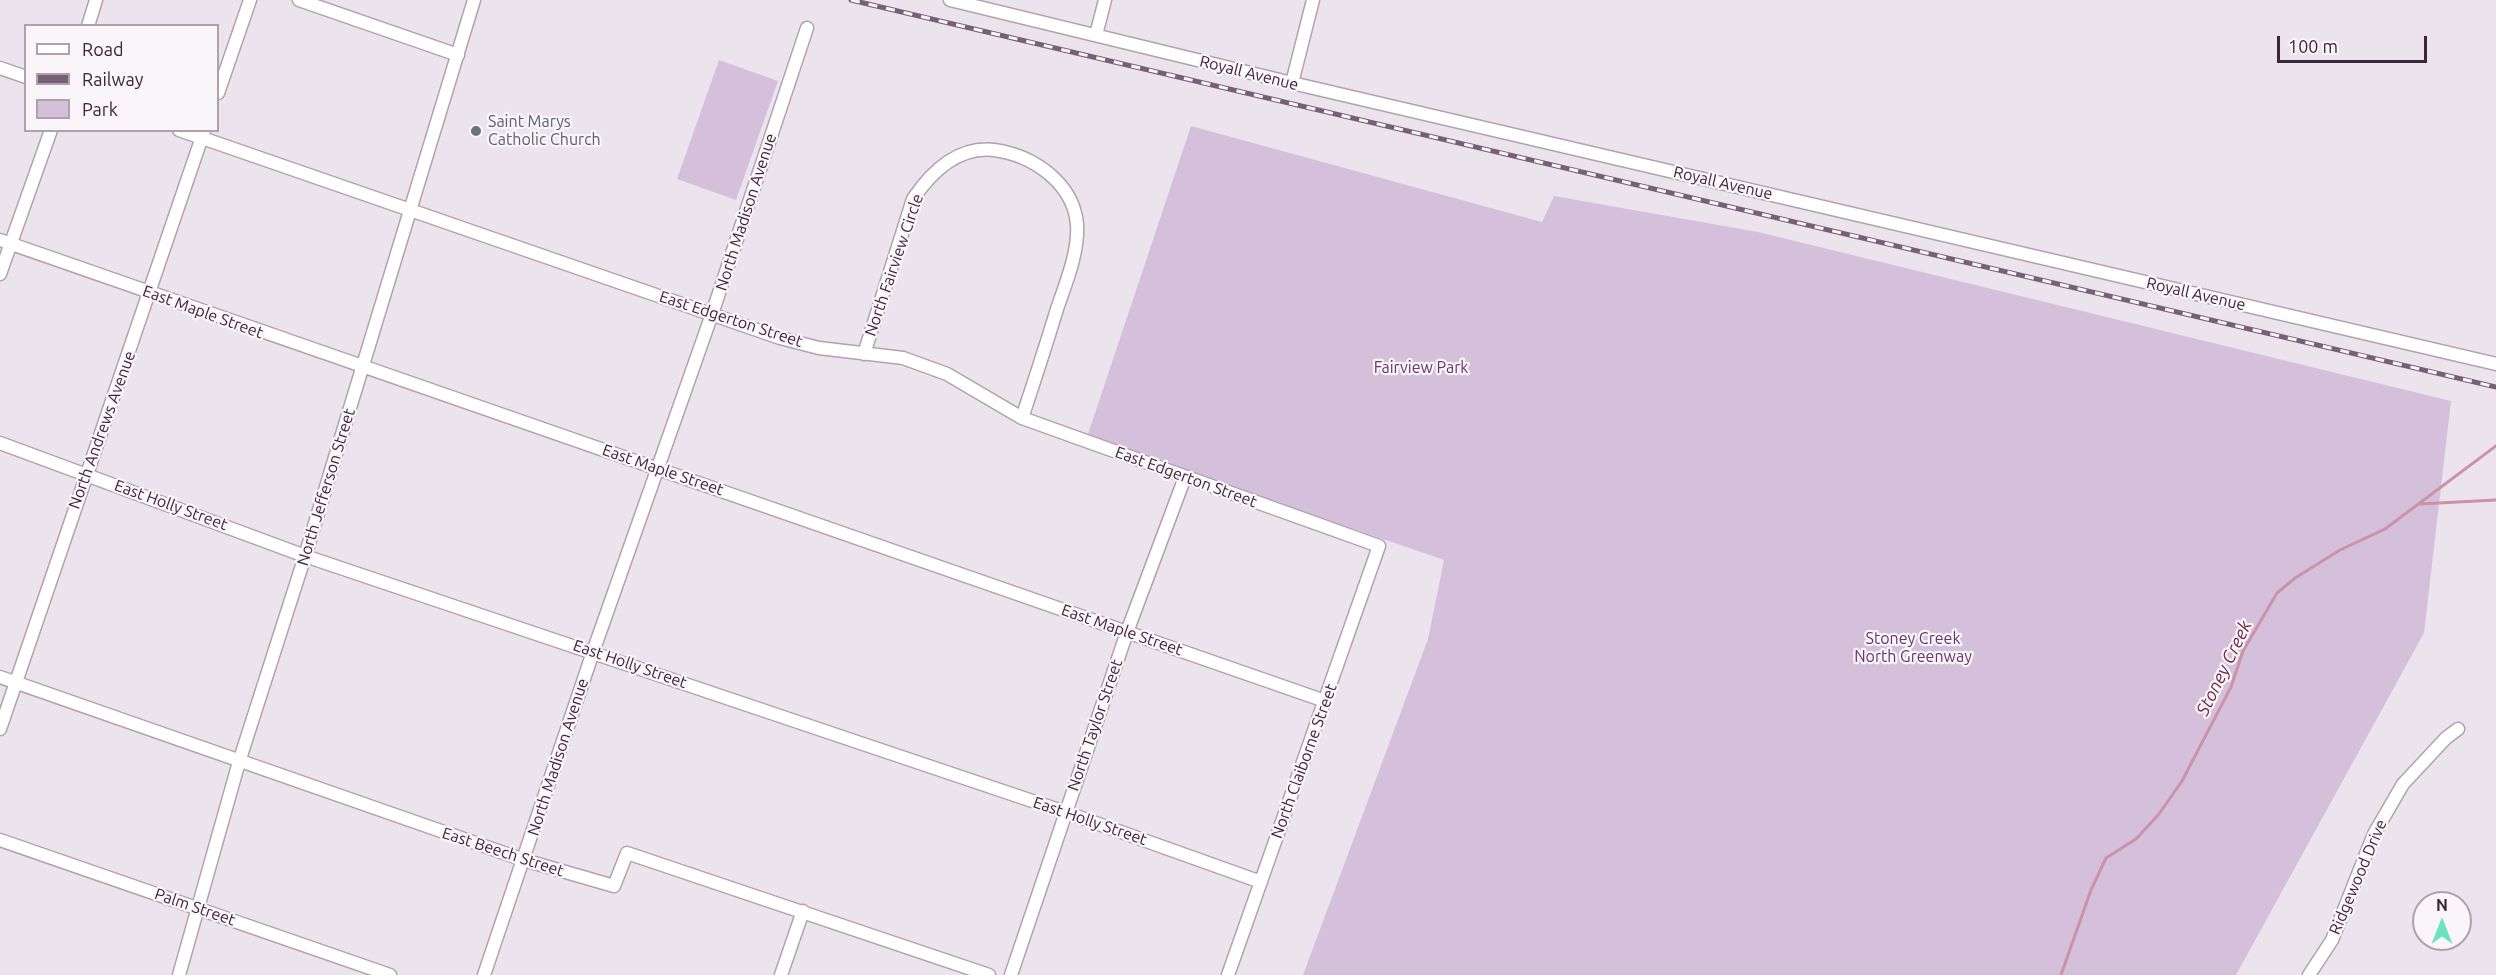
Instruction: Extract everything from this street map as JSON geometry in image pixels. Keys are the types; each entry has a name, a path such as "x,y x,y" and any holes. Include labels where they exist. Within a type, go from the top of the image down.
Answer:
{"street":[{"path":"89,24 96,0"},
{"path":"219,90 249,0"},
{"path":"299,0 458,55"},
{"name":"North Jefferson Street","path":"178,975 239,762 363,368 474,0"},
{"name":"Royall Avenue","path":"950,0 1292,83 2496,364"},
{"path":"1096,35 1105,0"},
{"path":"1292,83 1314,0"},
{"name":"North Madison Avenue","path":"484,975 593,652 712,314 807,28"},
{"path":"0,68 24,76"},
{"path":"0,274 6,241 50,132"},
{"name":"East Edgerton Street","path":"203,134 411,211 780,338 819,348 903,358 947,374 1022,418 1379,546"},
{"name":"North Andrews Avenue","path":"0,729 85,474 151,293 203,134"},
{"name":"North Fairview Circle","path":"864,354 914,199 928,177 951,159 979,148 1009,152 1041,166 1061,186 1073,209 1077,224 1074,252 1022,418"},
{"name":"East Maple Street","path":"6,241 363,368 658,468 1325,701"},
{"name":"East Holly Street","path":"0,443 305,555 1065,812 1261,882"},
{"name":"North Taylor Street","path":"1011,975 1127,632 1185,477"},
{"name":"North Claiborne Street","path":"1228,975 1379,546"},
{"name":"East Beech Street","path":"0,677 524,860 614,886 627,853 989,975"},
{"name":"Ridgewood Drive","path":"2309,975 2332,940 2374,834 2403,784 2446,738 2458,729"},
{"name":"Palm Street","path":"0,840 390,975"},
{"path":"781,975 803,911"}],"green space":[{"path":"719,60 778,81 736,200 677,179"},
{"name":"Stoney Creek North Greenway","path":"1191,126 1542,222 1554,196 1758,232 2451,401 2424,633 2236,975 1303,975 1428,639 1444,560 1087,437"}],"waterway":[{"name":"Stoney Creek","path":"2061,975 2091,890 2106,858 2136,839 2159,814 2182,781 2231,687 2243,651 2277,593 2295,578 2340,550 2385,529 2496,446"},
{"path":"2420,504 2496,500"}],"railway":[{"path":"851,0 2496,387"}],"place":[{"name":"Saint Marys Catholic Church","path":"476,131"}],"park label":[{"name":"Fairview Park","path":"1421,368"}]}
